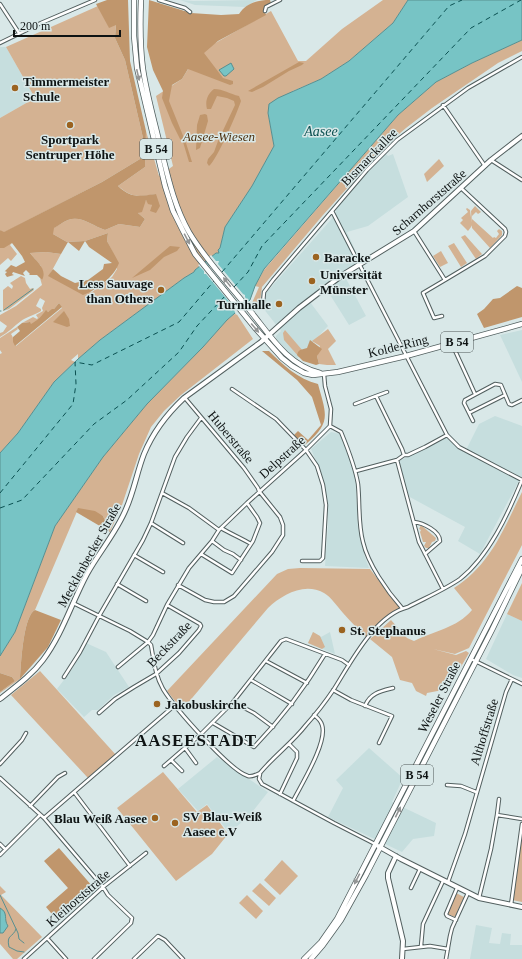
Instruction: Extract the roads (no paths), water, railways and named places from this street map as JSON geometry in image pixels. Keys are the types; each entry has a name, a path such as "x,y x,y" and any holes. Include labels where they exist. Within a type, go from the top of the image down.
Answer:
{"main road":[{"name":"B 54","path":"134,0 134,36 137,68 169,199 178,221 197,256 264,339"},
{"name":"B 54","path":"141,0 140,43 143,70 165,164 179,210 188,230 202,252 252,312 269,335"},
{"name":"Kolde-Ring","path":"264,339 292,366 304,373 313,375 338,372 405,354 452,344 522,324"},
{"name":"Kolde-Ring","path":"269,335 290,358 298,364 310,370 324,374"},
{"name":"Weseler Straße","path":"311,959 341,920 381,847 522,560"},
{"name":"Weseler Straße","path":"304,959 320,942 337,919 522,568"}],"street":[{"path":"0,43 19,33 95,0"},
{"path":"159,0 185,8 190,12"},
{"path":"265,11 266,7 280,0"},
{"path":"0,4 19,33"},
{"name":"Bismarckallee","path":"263,303 264,292 268,287 332,210 367,170 388,149 410,130 443,106 493,72 522,57"},
{"path":"443,106 485,166"},
{"name":"Scharnhorststraße","path":"269,335 308,301 344,274 414,231 491,160 522,136"},
{"path":"491,160 522,180"},
{"path":"442,316 434,318 423,292 485,256 506,234 505,229 461,188"},
{"path":"73,603 152,645 156,674 163,689 200,734 226,760 244,774 249,776 260,774 289,744 314,715 333,690 358,650 378,627 402,608 408,607 443,589 467,573 483,556 522,480 456,445 447,435 332,210"},
{"path":"414,231 445,280"},
{"name":"Mecklenbecker Straße","path":"0,699 25,680 43,660 55,642 88,572 122,519 144,454 154,433 166,416 184,398 269,335"},
{"path":"452,344 475,394"},
{"path":"324,374 325,386 331,409 330,426 341,432 356,471 360,526 363,542 372,564 402,608"},
{"path":"473,421 464,403 465,400 498,384 511,404 522,400"},
{"path":"232,389 273,416 306,450 317,466 321,475 325,492 326,515 322,560 302,561"},
{"path":"355,404 387,392"},
{"path":"469,413 505,395"},
{"path":"376,396 404,455"},
{"name":"Huberstraße","path":"178,585 205,600 224,602 239,591 272,552 283,535 283,525 280,517 259,491 244,468 184,398"},
{"path":"64,677 80,652 151,523 175,457 201,418"},
{"name":"Delpstraße","path":"148,642 178,585 189,568 212,541 220,529 330,426"},
{"path":"356,471 397,460 404,455 408,455 424,448 447,435"},
{"path":"397,460 419,542 443,589"},
{"path":"162,493 189,508 220,529 234,536 239,536 251,544"},
{"path":"200,554 232,574 251,544 260,523 257,516 247,503"},
{"path":"414,522 422,523 428,526 440,538 440,541 425,554"},
{"path":"151,523 183,543"},
{"path":"212,541 241,560"},
{"path":"134,555 163,572"},
{"path":"117,584 146,601"},
{"name":"Beckstraße","path":"99,713 115,699 156,674 179,653 201,626 167,605"},
{"path":"164,766 213,723 233,702 281,641 286,639 342,660 349,665"},
{"path":"118,667 148,642"},
{"path":"213,723 254,747 273,728 308,684 326,654"},
{"path":"474,660 522,684"},
{"path":"266,661 308,684"},
{"name":"Althoffstraße","path":"421,946 423,924 460,850 476,792 512,679"},
{"path":"251,680 292,704"},
{"path":"365,706 372,695 393,688"},
{"path":"333,690 365,706 392,716 379,743"},
{"path":"233,702 254,713 273,728"},
{"path":"44,818 175,705"},
{"path":"293,801 319,750 323,730 322,723 314,715"},
{"path":"0,764 22,740 26,733"},
{"path":"280,794 298,758 297,752 289,744"},
{"path":"185,748 196,763"},
{"path":"171,760 182,772"},
{"path":"30,806 58,777 65,773"},
{"path":"260,774 260,781 262,784 334,824 376,844 445,882 479,898 522,907"},
{"path":"0,778 44,818 103,887 108,895 132,918 131,923 94,959"},
{"path":"447,785 461,786 476,792"},
{"path":"74,792 130,866"},
{"path":"479,898 488,862 499,799"},
{"path":"0,855 40,815"},
{"path":"497,815 522,819"},
{"path":"510,905 522,824"},
{"path":"0,844 6,849"},
{"name":"Kleihorststraße","path":"24,959 103,887 146,853"},
{"path":"396,856 388,873 388,878 403,941 402,959"},
{"path":"411,888 420,869"},
{"path":"456,920 447,916 446,914 457,888"},
{"path":"446,959 450,936 468,893"},
{"path":"134,959 158,936 165,940 183,959"},
{"path":"47,938 66,959"},
{"path":"403,948 430,946 448,949"}],"water":[{"name":"Aasee","path":"408,0 522,0 522,40 472,63 436,82 398,115 264,269 255,286 250,300 227,320 203,347 147,404 103,457 55,526 15,632 0,656 0,453 18,433 54,382 78,359 100,340 194,272 216,253 219,253 218,250 220,248 225,227 252,186 274,146 268,113 269,104 278,98 321,79 349,61 393,23"},
{"path":"231,63 234,69 224,76 219,70"},
{"path":"0,908 5,914 8,926 3,933 0,933"}],"waterway":[{"path":"4,310 33,289"},
{"path":"0,895 18,933 19,939 24,943"},
{"path":"16,929 8,940 9,947 17,951 24,952"}],"place":[{"name":"Timmermeister Schule","path":"15,88"},
{"name":"Sportpark Sentruper Höhe","path":"70,125"},
{"name":"Baracke","path":"316,257"},
{"name":"Universität Münster","path":"312,281"},
{"name":"Less Sauvage than Others","path":"161,290"},
{"name":"Turnhalle","path":"279,304"},
{"name":"St. Stephanus","path":"342,630"},
{"name":"Jakobuskirche","path":"157,704"},
{"name":"Blau Weiß Aasee","path":"155,818"},
{"name":"SV Blau-Weiß Aasee e.V","path":"175,823"}],"district":[{"name":"AASEESTADT","path":"196,740"}],"park label":[{"name":"Aasee-Wiesen","path":"219,136"}]}
